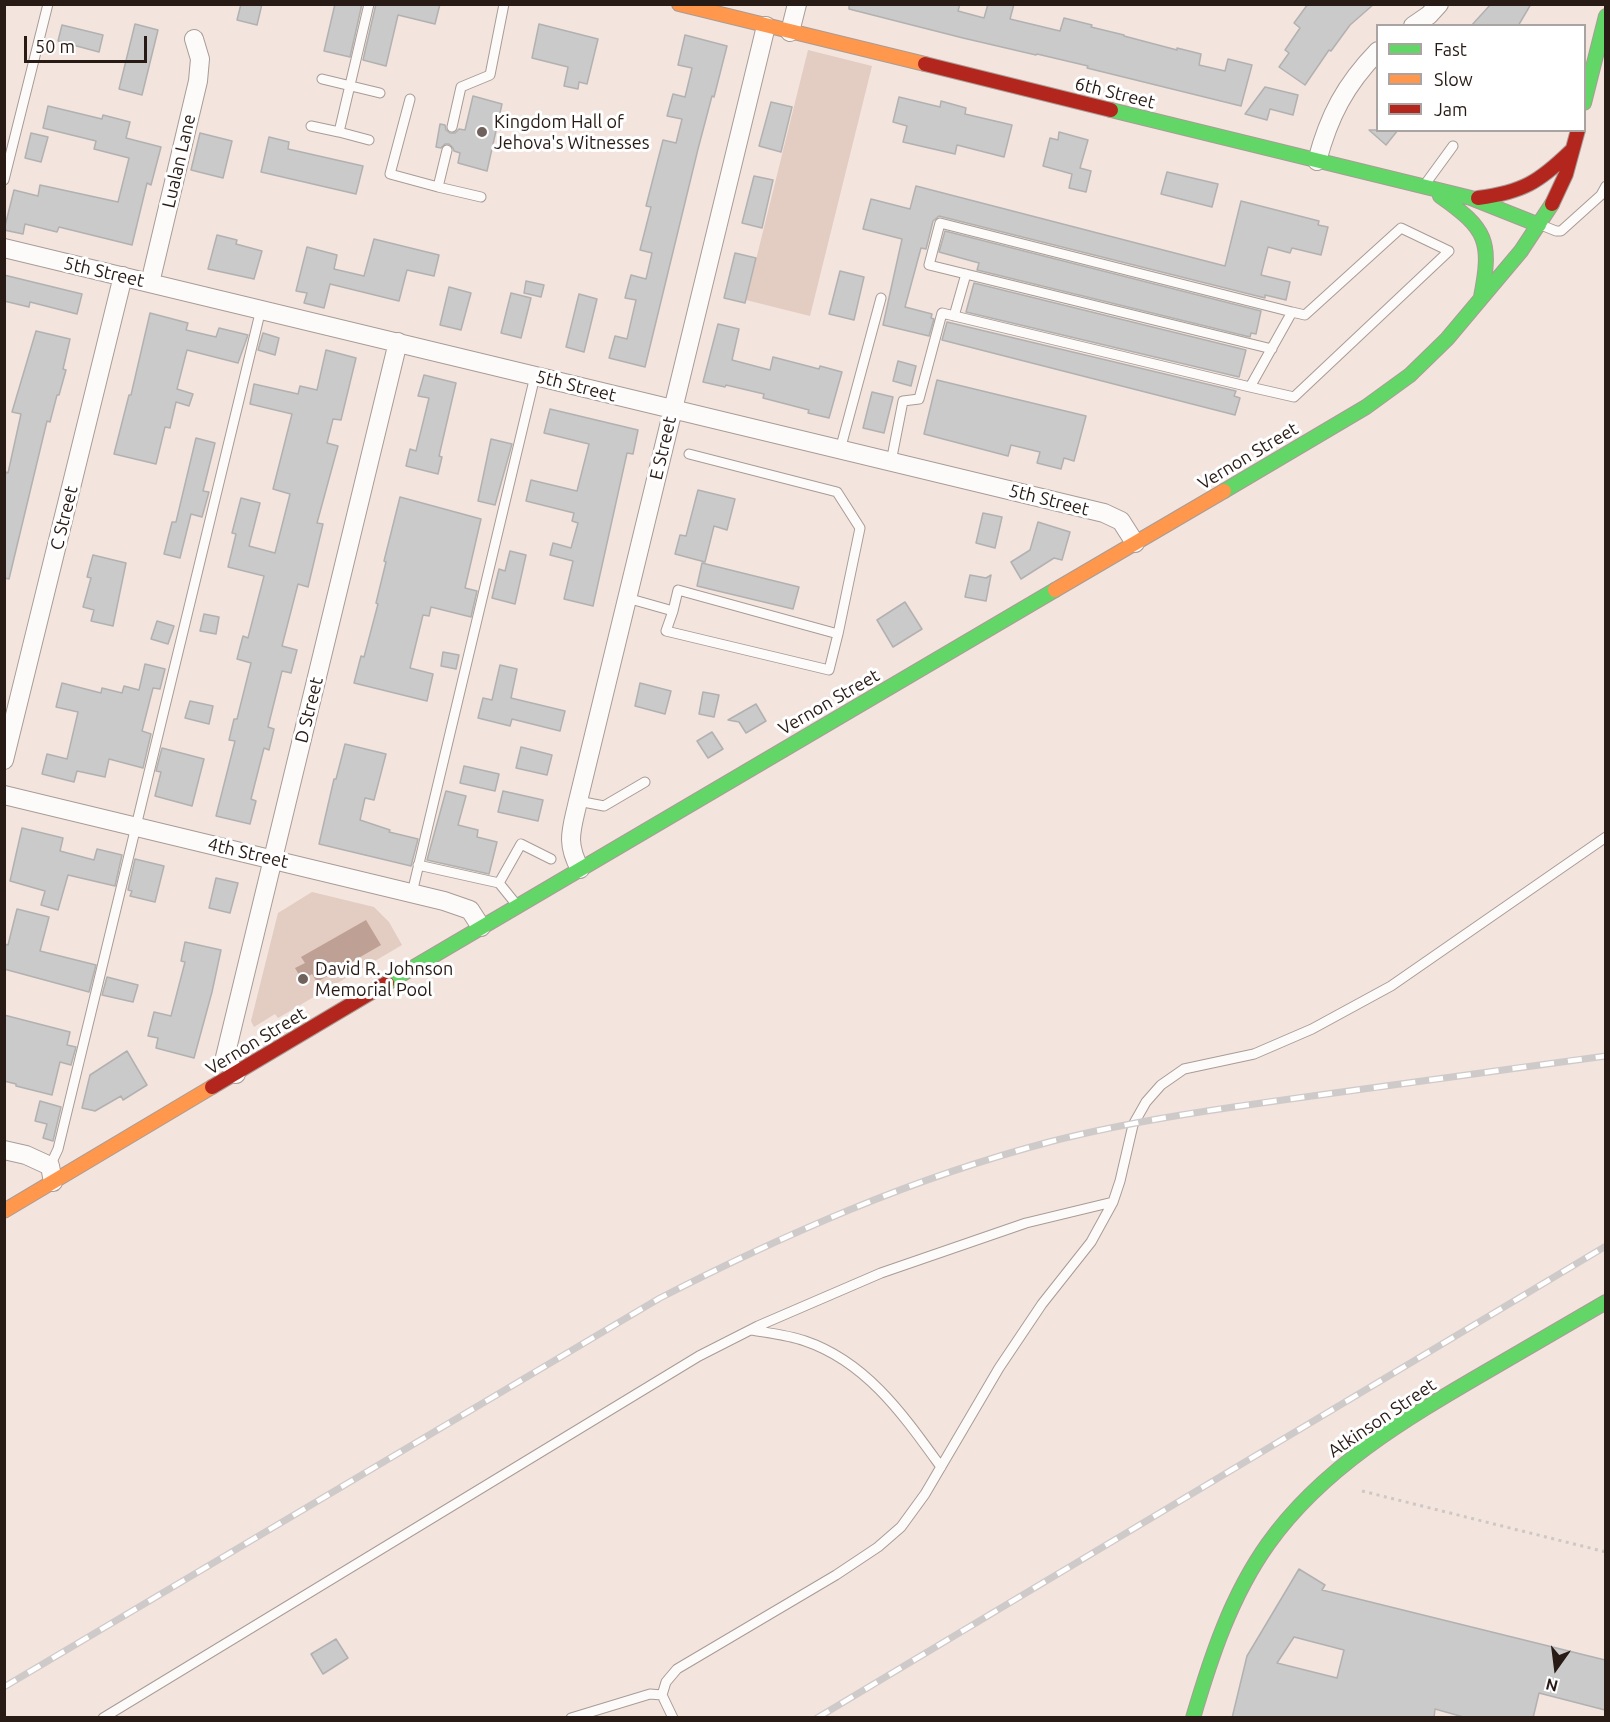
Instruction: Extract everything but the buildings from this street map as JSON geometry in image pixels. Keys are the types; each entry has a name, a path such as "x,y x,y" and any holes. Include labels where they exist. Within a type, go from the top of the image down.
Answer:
{"main road":[{"name":"6th Street","path":"679,4 1471,198 1539,225"},
{"path":"1586,95 1605,16"},
{"name":"Vernon Street","path":"4,1211 52,1174 236,1074 481,927 1366,407 1410,375 1447,339 1521,251 1555,199 1566,174 1577,132"},
{"path":"1471,198 1506,194 1528,187 1552,170 1573,149"},
{"path":"1427,188 1466,215 1479,228 1484,238 1487,266 1481,299"},
{"name":"Atkinson Street","path":"1193,1718 1214,1651 1226,1619 1242,1587 1284,1523 1310,1494 1345,1462 1401,1423 1605,1302"}],"street":[{"path":"790,32 797,4"},
{"path":"1416,24 1439,4"},
{"name":"E Street","path":"580,869 572,854 570,844 578,801 766,26"},
{"name":"Lualan Lane","path":"150,282 198,81 200,59 194,39"},
{"path":"1317,161 1324,134 1337,105 1349,84 1376,52"},
{"name":"5th Street","path":"4,248 1113,516 1125,526 1135,543"},
{"name":"C Street","path":"4,760 123,276"},
{"name":"D Street","path":"236,1074 225,1057 398,342"},
{"name":"4th Street","path":"4,795 444,901 470,910 481,927"},
{"path":"4,1150 26,1155 52,1174"}],"lane":[{"path":"4,180 48,4"},
{"path":"339,132 369,4"},
{"path":"452,127 461,87 489,75 504,4"},
{"path":"322,79 380,93"},
{"path":"410,99 390,174 481,197"},
{"path":"311,126 369,140"},
{"path":"1427,188 1453,146"},
{"path":"438,187 447,150"},
{"path":"1539,225 1562,231 1601,195 1605,186"},
{"path":"891,462 903,401 919,399 942,313 1294,397 1449,251 1401,228 1305,315 940,223 929,265 1272,349"},
{"path":"954,316 966,274"},
{"path":"840,450 881,298"},
{"path":"52,1174 261,309"},
{"path":"1250,387 1292,312"},
{"path":"412,893 535,376"},
{"path":"689,454 837,492 860,528 838,634 829,670 666,631 678,590 838,634"},
{"path":"627,598 673,611"},
{"path":"578,801 604,806 645,782"},
{"path":"672,1718 662,1695 666,1682 677,1670 836,1575 878,1547 901,1527 925,1494 999,1368 1042,1304 1091,1242 1113,1202 1133,1125 1146,1102 1161,1085 1184,1069 1254,1054 1312,1029 1382,991 1428,962 1484,920 1605,837"},
{"path":"499,883 521,844 551,859"},
{"path":"418,866 499,883 517,906"},
{"path":"103,1718 699,1356 751,1330 882,1274 1026,1223 1113,1202"},
{"path":"751,1330 806,1341 860,1372 890,1399 941,1467"},
{"path":"571,1718 650,1694 662,1695"}],"path":[{"path":"1362,1491 1605,1552"}],"shaded area":[{"path":"808,50 872,66 810,316 746,300"},
{"name":"David R. Johnson Memorial Pool","path":"312,892 374,907 389,922 402,945 278,1018 275,1014 254,1027 251,1021 278,913"},
{"path":"366,920 381,945 317,982 312,974 302,980 295,968 305,963 301,957"}],"railway":[{"path":"4,1687 660,1298 802,1230 899,1190 998,1156 1114,1127 1246,1105 1606,1056"},
{"path":"817,1718 1606,1246"}],"traffic: fast":[{"path":"1586,95 1606,16"},
{"path":"1111,110 1471,198 1539,225"},
{"path":"1440,196 1468,218 1482,238 1486,262 1481,297"},
{"path":"1224,491 1366,407 1410,375 1447,339 1521,251 1552,204"},
{"path":"387,983 1055,590"},
{"path":"1193,1718 1223,1628 1243,1585 1268,1544 1313,1492 1339,1469 1395,1427 1606,1302"}],"traffic: slow":[{"path":"679,4 925,64"},
{"path":"1055,590 1224,491"},
{"path":"4,1211 212,1087"}],"traffic: jam":[{"path":"925,64 1111,110"},
{"path":"1552,204 1566,174 1577,132"},
{"path":"1478,198 1494,196 1529,184 1549,171 1571,151"},
{"path":"212,1087 387,983"}],"place":[{"name":"Kingdom Hall of Jehova's Witnesses","path":"482,132"},
{"name":"David R. Johnson Memorial Pool","path":"303,979"}]}
